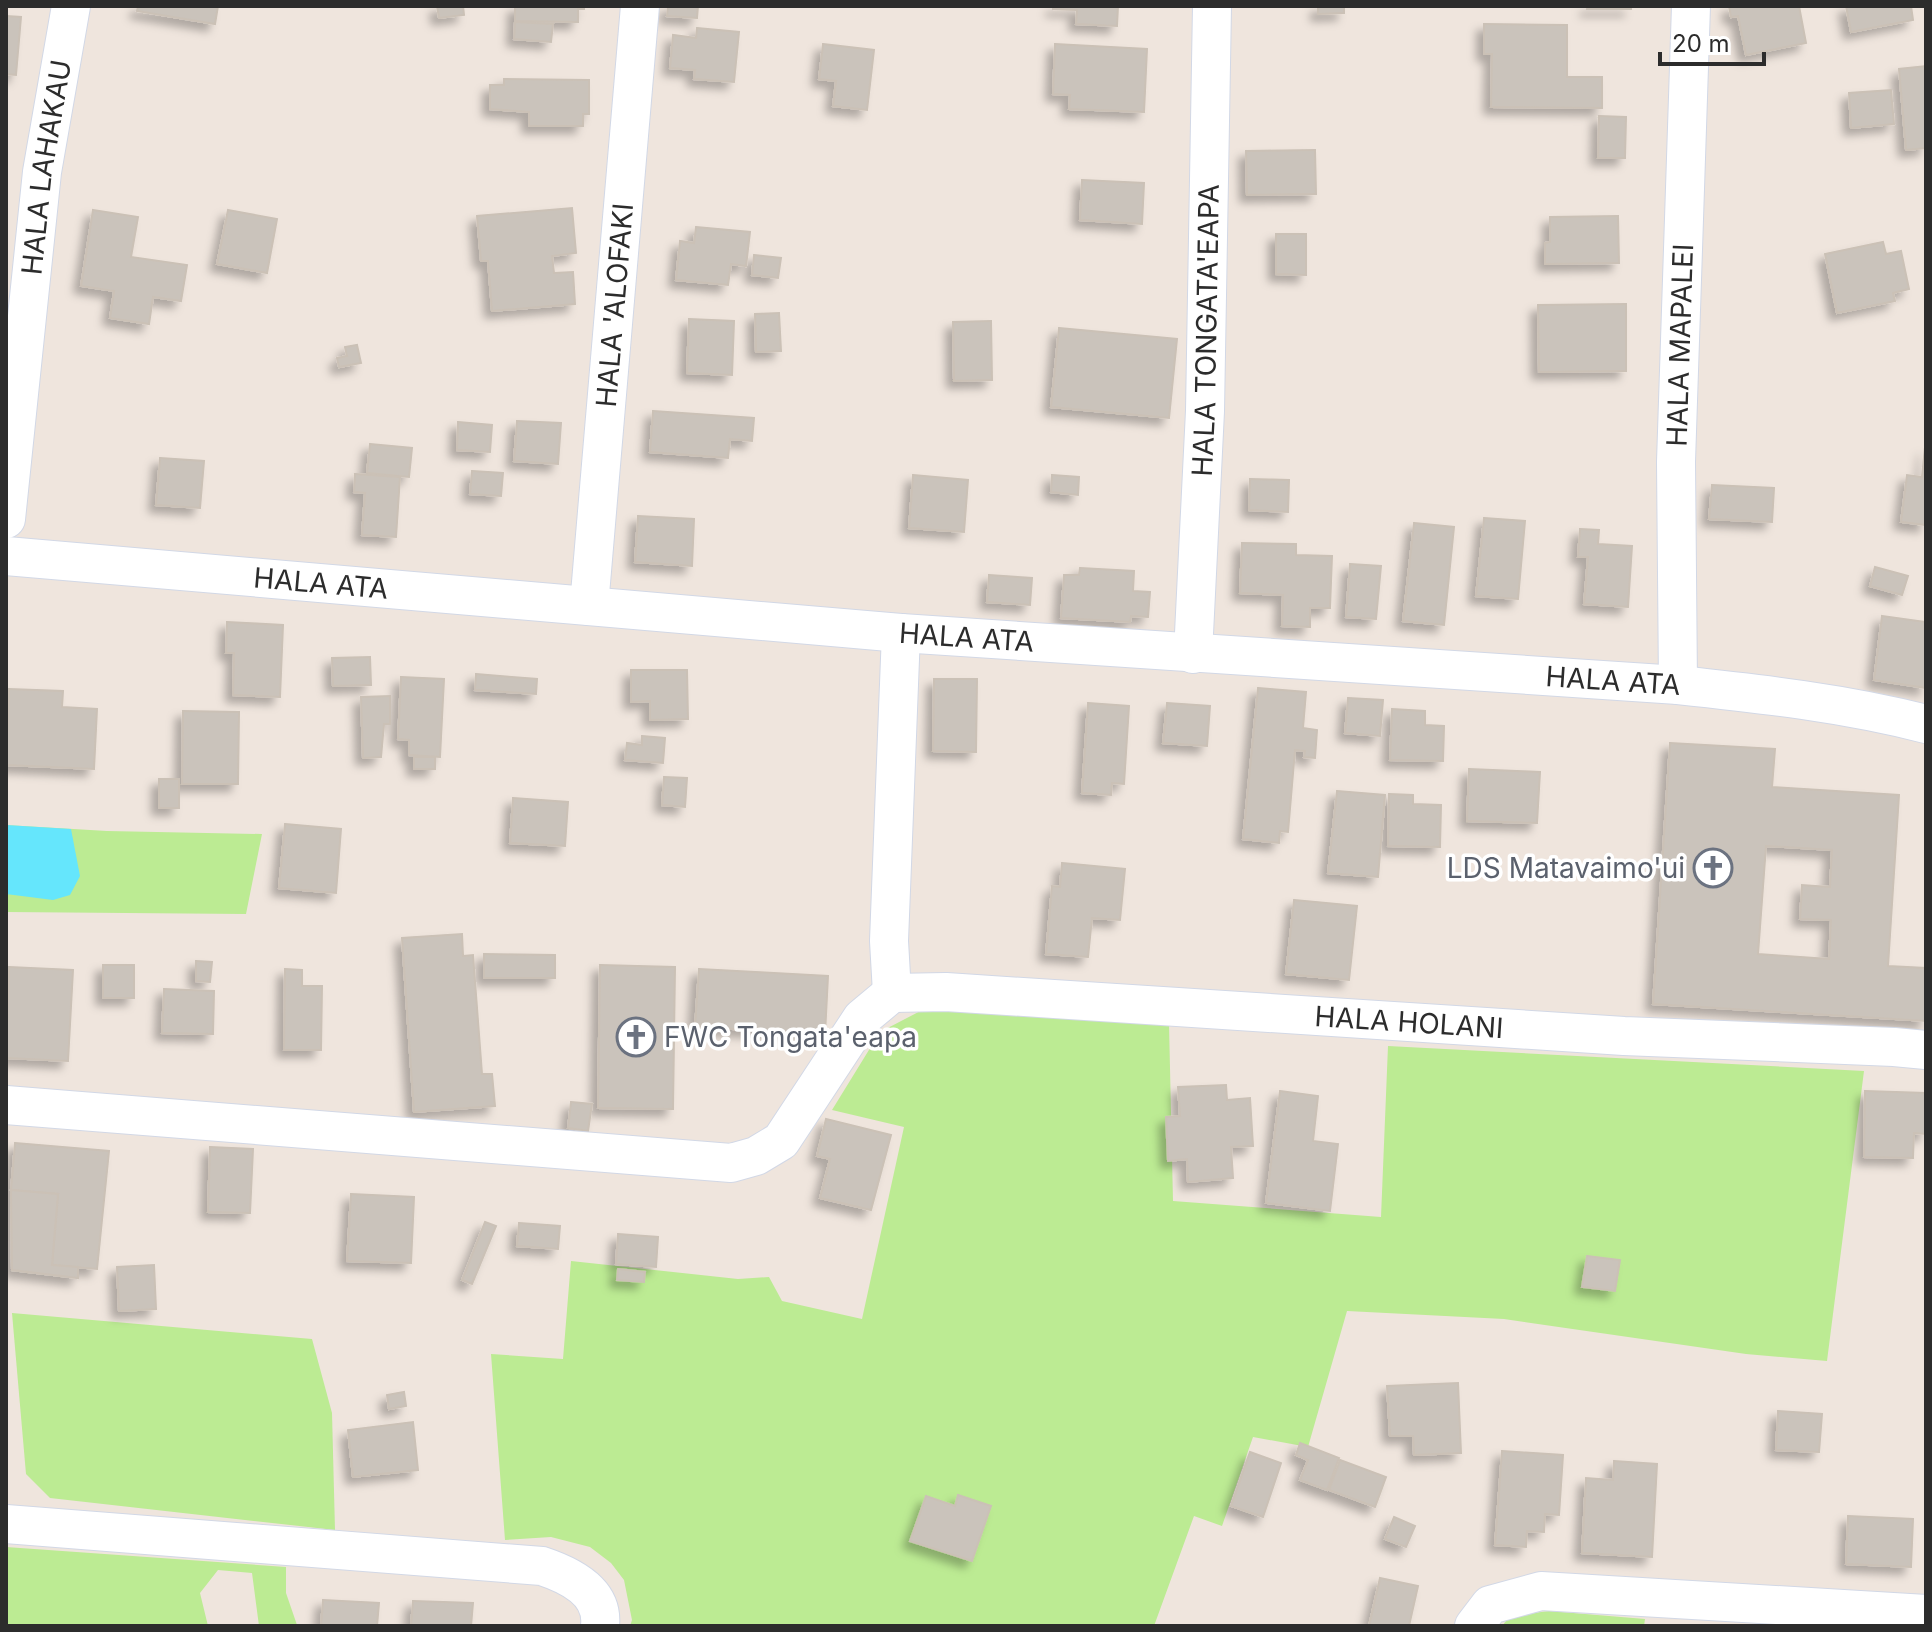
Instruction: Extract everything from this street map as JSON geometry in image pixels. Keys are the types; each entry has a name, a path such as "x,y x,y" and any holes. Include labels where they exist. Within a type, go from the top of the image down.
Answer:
{"street":[{"name":"HALA LAHAKAU","path":"6,519 42,172 71,6"},
{"name":"HALA 'ALOFAKI","path":"589,606 640,6"},
{"name":"HALA TONGATA'EAPA","path":"1193,654 1205,411 1212,6"},
{"name":"HALA MAPALEI","path":"1678,685 1676,462 1691,6"},
{"name":"HALA ATA","path":"6,556 901,633 1678,685 1791,696 1926,724"},
{"path":"6,1105 731,1163 756,1156 781,1141 862,1018 892,993 889,941 901,633"},
{"name":"HALA HOLANI","path":"892,993 946,992 1624,1036 1926,1050"},
{"path":"7,1515 542,1566 571,1576 591,1593 601,1618 600,1626"},
{"path":"1474,1626 1490,1605 1541,1591 1926,1614"}],"green space":[{"path":"6,825 107,831 262,834 246,914 6,912"},
{"path":"930,1006 1169,1024 1173,1201 1381,1217 1388,1046 1864,1071 1827,1361 1746,1354 1504,1319 1347,1311 1308,1447 1253,1437 1222,1526 1194,1516 1154,1626 630,1626 632,1620 624,1580 611,1563 590,1547 551,1537 505,1540 491,1354 563,1359 571,1261 738,1279 769,1277 782,1301 862,1319 904,1127 832,1110 880,1032"},
{"path":"12,1313 312,1339 332,1413 335,1530 50,1498 26,1474"},
{"path":"6,1547 286,1567 286,1593 297,1625 259,1626 252,1573 218,1570 200,1593 208,1626 6,1626"},
{"path":"1549,1611 1645,1619 1644,1626 1502,1626 1510,1616"}],"water":[{"path":"6,825 71,829 80,876 70,895 53,900 6,894"}],"building":[{"path":"138,6 218,6 215,24 137,11"},
{"path":"437,6 463,6 464,15 439,18"},
{"path":"515,6 584,6 584,9 578,9 578,22 515,21"},
{"path":"668,6 698,6 697,18 667,16"},
{"path":"1053,6 1118,6 1117,26 1076,24 1077,10 1053,9"},
{"path":"1318,6 1344,6 1344,13 1318,14"},
{"path":"1588,6 1631,6 1631,9 1587,9"},
{"path":"1729,6 1799,6 1806,43 1746,55 1738,16 1731,17"},
{"path":"1846,6 1911,6 1913,20 1851,32"},
{"path":"6,16 21,17 16,75 6,74"},
{"path":"515,22 553,24 551,42 514,39"},
{"path":"1484,24 1567,25 1567,77 1602,77 1602,108 1491,107 1492,54 1484,54"},
{"path":"697,28 739,32 734,82 694,79 695,70 670,68 673,35 696,38"},
{"path":"823,44 874,50 867,110 833,106 836,81 819,79"},
{"path":"1055,44 1147,49 1144,112 1069,109 1070,95 1053,94"},
{"path":"1926,66 1926,148 1906,150 1899,69"},
{"path":"504,79 589,80 589,114 583,114 583,126 529,126 529,112 490,109 490,85 504,85"},
{"path":"1891,90 1894,124 1851,128 1849,93"},
{"path":"1599,116 1626,117 1625,158 1598,158"},
{"path":"1315,150 1316,194 1247,195 1246,151"},
{"path":"1082,180 1144,183 1142,224 1080,220"},
{"path":"572,208 576,253 552,256 554,273 573,272 575,304 492,311 488,261 481,261 477,216"},
{"path":"93,210 138,217 131,257 187,265 181,301 153,297 149,324 110,318 114,291 81,286"},
{"path":"228,210 277,219 267,273 217,264"},
{"path":"1618,216 1619,263 1545,264 1545,243 1550,242 1550,217"},
{"path":"696,227 750,232 746,266 731,264 728,285 676,280 680,241 694,243"},
{"path":"1276,234 1306,234 1306,275 1276,274"},
{"path":"1883,242 1886,254 1901,251 1909,289 1893,293 1895,301 1837,313 1825,254"},
{"path":"754,255 781,258 778,278 752,275"},
{"path":"1626,304 1626,371 1539,372 1538,305"},
{"path":"779,313 781,351 756,352 755,314"},
{"path":"689,319 734,321 732,375 687,373"},
{"path":"991,321 992,380 954,381 953,322"},
{"path":"1059,328 1177,339 1169,418 1051,407"},
{"path":"357,345 361,363 339,367 337,358 347,356 345,347"},
{"path":"653,411 754,418 752,441 730,439 728,458 650,452"},
{"path":"517,421 561,423 558,464 514,461"},
{"path":"458,422 492,425 490,452 457,450"},
{"path":"370,444 412,448 409,477 367,473"},
{"path":"1925,447 1926,525 1901,522 1907,475 1922,477"},
{"path":"160,458 204,461 200,508 156,505"},
{"path":"472,471 503,473 501,496 470,494"},
{"path":"355,474 400,477 396,537 362,535 365,493 354,492"},
{"path":"913,475 968,480 964,532 909,528"},
{"path":"1052,475 1079,477 1078,495 1051,492"},
{"path":"1250,479 1289,480 1288,512 1249,510"},
{"path":"1712,485 1774,488 1772,522 1709,519"},
{"path":"638,516 694,519 692,566 635,562"},
{"path":"1484,518 1525,521 1518,599 1476,596"},
{"path":"1414,523 1454,527 1444,625 1403,621"},
{"path":"1580,529 1599,530 1598,544 1632,546 1628,607 1584,604 1588,557 1578,557"},
{"path":"1242,543 1296,544 1296,555 1332,556 1330,608 1310,608 1310,627 1282,626 1283,595 1240,593"},
{"path":"1350,564 1381,566 1376,619 1346,617"},
{"path":"1875,567 1908,576 1902,595 1870,586"},
{"path":"1080,568 1134,571 1133,591 1150,592 1148,617 1131,616 1130,622 1061,618 1064,575 1079,575"},
{"path":"989,575 1032,578 1030,605 987,602"},
{"path":"1882,616 1926,622 1926,688 1874,680"},
{"path":"227,622 283,625 280,697 233,695 234,653 226,653"},
{"path":"370,657 371,685 333,686 332,658"},
{"path":"631,670 687,670 688,719 650,720 650,701 631,702"},
{"path":"476,674 537,679 536,694 475,690"},
{"path":"401,677 444,679 440,757 409,755 409,740 398,739"},
{"path":"934,679 977,679 976,752 933,751"},
{"path":"1258,688 1306,692 1303,728 1317,730 1315,758 1304,757 1305,751 1295,750 1288,832 1280,831 1279,843 1243,839"},
{"path":"9,689 63,691 62,707 97,709 94,769 6,765"},
{"path":"390,696 390,724 384,724 381,757 363,758 361,697"},
{"path":"1348,698 1383,700 1380,736 1345,733"},
{"path":"1088,703 1129,706 1124,784 1112,783 1111,795 1082,793"},
{"path":"1167,703 1210,706 1207,746 1163,743"},
{"path":"1392,709 1425,711 1425,725 1444,726 1443,761 1390,760"},
{"path":"183,711 239,712 238,784 182,784"},
{"path":"642,736 665,738 663,763 625,760 627,743 642,745"},
{"name":"LDS Matavaimo'ui","path":"1670,743 1775,749 1772,787 1899,795 1888,966 1926,968 1926,1021 1653,1004","holes":["1766,846 1832,850 1830,887 1802,885 1800,919 1831,920 1829,959 1758,954"]},
{"path":"414,757 435,757 435,769 414,769"},
{"path":"1469,769 1540,772 1537,823 1467,821"},
{"path":"664,777 687,778 685,807 662,805"},
{"path":"159,779 179,779 179,808 159,808"},
{"path":"1337,791 1385,795 1378,877 1328,873"},
{"path":"1389,794 1413,795 1413,804 1441,805 1440,847 1388,846"},
{"path":"513,798 568,802 565,846 510,843"},
{"path":"285,824 341,829 336,893 279,888"},
{"path":"1062,863 1125,869 1120,920 1092,918 1088,957 1046,954 1052,886 1060,887"},
{"path":"1294,900 1357,906 1349,980 1286,974"},
{"path":"462,934 463,956 473,955 482,1074 492,1074 495,1106 414,1112 402,938"},
{"path":"484,954 555,955 555,978 484,978"},
{"path":"196,961 212,962 210,982 196,981"},
{"path":"103,965 134,965 134,998 103,998"},
{"name":"FWC Tongata'eapa","path":"600,965 675,967 673,1109 598,1108"},
{"path":"9,967 73,970 68,1061 6,1058"},
{"path":"285,969 302,970 302,986 322,986 321,1050 284,1050"},
{"path":"699,969 828,976 825,1034 695,1027"},
{"path":"164,989 214,991 213,1034 162,1033"},
{"path":"1226,1085 1227,1100 1250,1098 1253,1146 1231,1147 1233,1178 1188,1182 1187,1159 1168,1161 1166,1117 1180,1116 1178,1087"},
{"path":"1280,1091 1318,1096 1313,1141 1338,1144 1330,1211 1266,1203"},
{"path":"1865,1091 1926,1093 1926,1134 1914,1133 1913,1158 1864,1157"},
{"path":"571,1102 592,1104 588,1131 568,1128"},
{"path":"826,1119 891,1135 871,1210 820,1198 830,1159 817,1156"},
{"path":"15,1143 109,1151 97,1269 52,1265 58,1194 11,1190"},
{"path":"210,1147 253,1149 250,1213 208,1212"},
{"path":"11,1190 58,1194 52,1265 78,1267 78,1278 12,1270"},
{"path":"351,1194 414,1197 411,1263 347,1261"},
{"path":"485,1222 496,1226 472,1284 462,1280"},
{"path":"519,1223 560,1226 558,1249 517,1246"},
{"path":"618,1234 658,1237 656,1267 616,1264"},
{"path":"1587,1256 1620,1260 1615,1291 1582,1287"},
{"path":"154,1265 156,1309 119,1311 117,1267"},
{"path":"618,1269 645,1272 644,1282 617,1280"},
{"path":"1458,1383 1461,1453 1414,1455 1413,1436 1390,1436 1387,1386"},
{"path":"404,1392 406,1406 389,1409 387,1395"},
{"path":"1778,1411 1822,1414 1819,1452 1776,1450"},
{"path":"413,1422 418,1470 353,1477 348,1430"},
{"path":"1300,1443 1339,1458 1327,1490 1300,1480 1308,1460 1296,1455"},
{"path":"1502,1451 1563,1455 1559,1515 1545,1514 1544,1532 1527,1531 1526,1547 1495,1545"},
{"path":"1250,1452 1281,1463 1263,1517 1231,1506"},
{"path":"1340,1460 1386,1477 1375,1507 1329,1490"},
{"path":"1614,1461 1657,1464 1652,1557 1582,1553 1586,1478 1613,1480"},
{"path":"958,1495 991,1506 972,1561 910,1541 926,1496 955,1506"},
{"path":"1848,1516 1913,1519 1911,1567 1846,1564"},
{"path":"1394,1517 1415,1526 1406,1547 1385,1539"},
{"path":"1380,1578 1418,1586 1409,1626 1369,1626"},
{"path":"323,1600 379,1603 377,1626 321,1626"},
{"path":"413,1601 473,1603 471,1626 411,1626"}],"place":[{"name":"LDS Matavaimo'ui","path":"1713,868"},
{"name":"FWC Tongata'eapa","path":"636,1037"}]}
